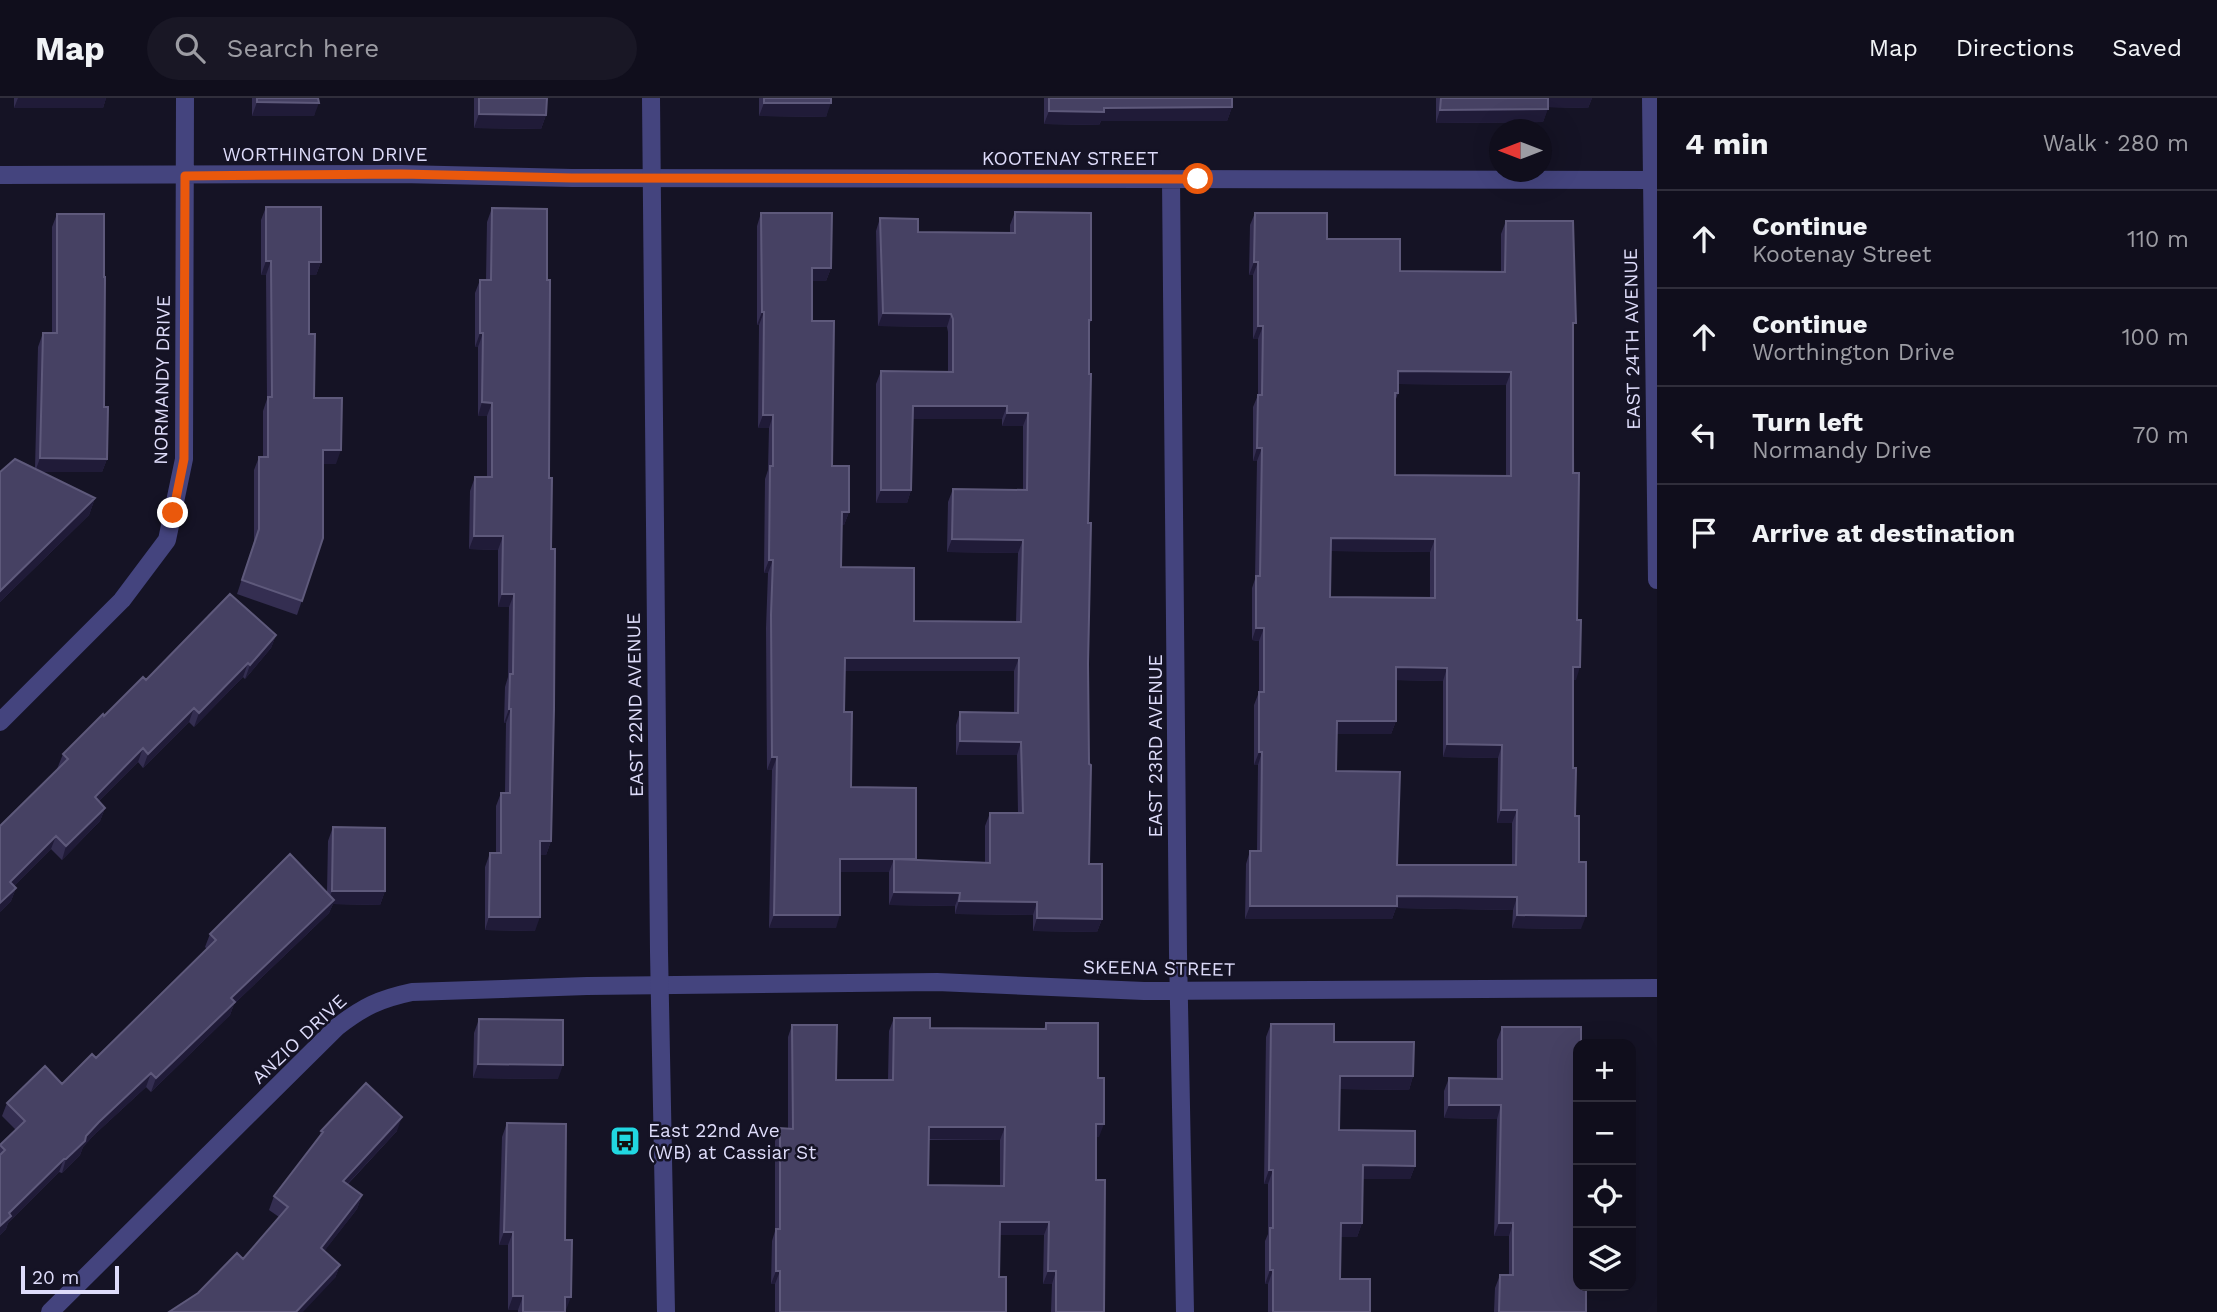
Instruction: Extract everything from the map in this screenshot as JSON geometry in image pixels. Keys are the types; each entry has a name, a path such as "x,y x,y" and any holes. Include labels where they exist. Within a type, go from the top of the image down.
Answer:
{"street":[{"name":"NORMANDY DRIVE","path":"0,722 122,600 167,540 184,459 185,98"},
{"name":"EAST 22ND AVENUE","path":"651,98 666,1312"},
{"name":"EAST 24TH AVENUE","path":"1651,98 1657,580"},
{"name":"WORTHINGTON DRIVE","path":"0,176 401,174 650,178"},
{"name":"KOOTENAY STREET","path":"650,178 1654,180"},
{"name":"EAST 23RD AVENUE","path":"1171,179 1185,1312"},
{"name":"SKEENA STREET","path":"660,986 937,982 1179,991 1657,988"},
{"name":"ANZIO DRIVE","path":"50,1312 337,1027 362,1008 383,998 412,992 660,986"}],"building":[{"path":"257,98 318,98 319,103 257,102"},
{"path":"479,98 547,98 546,115 479,114"},
{"path":"764,98 831,98 831,103 764,103"},
{"path":"1049,98 1232,98 1232,107 1104,108 1104,112 1049,111"},
{"path":"1441,98 1548,98 1548,109 1440,110"},
{"path":"266,207 321,207 321,262 309,262 309,334 315,334 314,398 342,398 341,450 323,450 323,538 302,601 242,580 259,529 259,457 268,457 268,397 272,397 271,261 266,261"},
{"path":"492,208 547,209 547,280 550,280 549,478 552,478 551,549 555,549 554,709 551,841 540,841 540,917 489,917 490,853 501,853 501,793 510,793 509,709 510,674 513,674 514,594 502,594 503,536 474,536 475,477 492,477 492,403 482,402 483,333 480,333 480,280 491,280"},
{"path":"1015,212 1091,213 1089,864 1102,864 1102,919 1037,918 1037,902 959,901 960,893 894,892 894,859 840,859 840,915 774,915 777,757 772,757 773,560 769,560 773,415 763,415 761,213 832,213 831,268 812,268 812,321 834,321 832,466 849,466 849,512 842,512 841,567 914,568 914,621 1021,622 1023,540 952,539 953,489 1027,490 1028,413 1007,413 1007,406 913,406 911,490 881,490 881,371 953,372 953,319 951,314 883,313 880,218 918,219 918,232 1015,233","holes":["845,658 1019,658 1018,713 960,712 960,741 1021,742 1023,813 990,813 990,863 894,859 916,859 916,788 851,787 852,712 844,712"]},
{"path":"1255,213 1327,213 1327,239 1400,239 1400,271 1505,272 1506,221 1573,221 1576,323 1573,323 1573,473 1579,473 1577,620 1581,620 1580,667 1573,667 1573,768 1576,768 1575,816 1579,816 1579,862 1586,862 1586,916 1517,915 1517,897 1397,896 1397,906 1250,906 1250,851 1261,851 1262,752 1259,752 1259,692 1264,692 1264,628 1256,628 1256,576 1260,576 1262,448 1257,448 1258,395 1262,395 1263,326 1258,326 1258,262 1254,262","holes":["1398,371 1511,372 1511,476 1395,475 1395,393 1398,393","1331,538 1435,539 1435,598 1330,597","1396,667 1447,668 1447,744 1502,745 1501,810 1517,810 1516,865 1397,865 1400,772 1336,771 1337,721 1396,721"]},
{"path":"57,214 104,214 104,407 108,407 107,459 40,458 43,333 57,333"},
{"path":"15,459 95,498 0,591 0,472"},
{"path":"230,594 276,635 250,665 248,663 199,713 194,708 148,754 143,748 95,797 105,808 66,846 56,836 10,882 16,888 0,903 0,826 68,759 63,754 143,677 146,680"},
{"path":"333,827 385,828 385,891 332,891"},
{"path":"290,854 334,900 231,998 235,1002 156,1078 151,1073 99,1122 86,1136 85,1141 9,1213 11,1216 0,1226 0,1155 5,1150 0,1145 25,1121 7,1103 45,1066 62,1084 92,1054 96,1058 216,940 210,934"},
{"path":"894,1018 930,1018 930,1028 1046,1029 1046,1023 1098,1023 1098,1078 1104,1078 1104,1124 1096,1124 1096,1180 1105,1180 1104,1312 1056,1312 1056,1271 1048,1271 1049,1222 1000,1222 999,1277 1006,1277 1006,1312 780,1312 776,1229 780,1229 780,1128 793,1129 792,1025 837,1025 836,1080 893,1080","holes":["929,1127 1005,1127 1004,1186 928,1185"]},
{"path":"479,1019 563,1020 563,1065 478,1064"},
{"path":"1271,1024 1334,1024 1334,1042 1414,1042 1413,1076 1340,1076 1339,1130 1415,1131 1415,1166 1363,1165 1362,1223 1341,1223 1340,1279 1370,1279 1370,1312 1273,1312 1270,1228 1273,1228 1273,1170 1269,1170"},
{"path":"1502,1027 1581,1027 1581,1039 1573,1039 1573,1291 1586,1291 1586,1312 1499,1312 1500,1275 1513,1275 1513,1223 1499,1223 1501,1105 1449,1105 1449,1078 1502,1079"},
{"path":"366,1083 402,1117 343,1181 362,1195 321,1248 340,1265 296,1312 169,1312 198,1293 237,1253 243,1259 288,1207 274,1196 323,1132 321,1131"},
{"path":"507,1123 566,1124 565,1240 572,1240 571,1297 565,1297 565,1312 523,1312 523,1296 513,1296 513,1232 504,1232"}],"place":[{"name":"East 22nd Ave (WB) at Cassiar St","path":"625,1141"}],"route":[{"path":"173,513 184,459 185,176 401,174 572,178 1198,179"}]}
